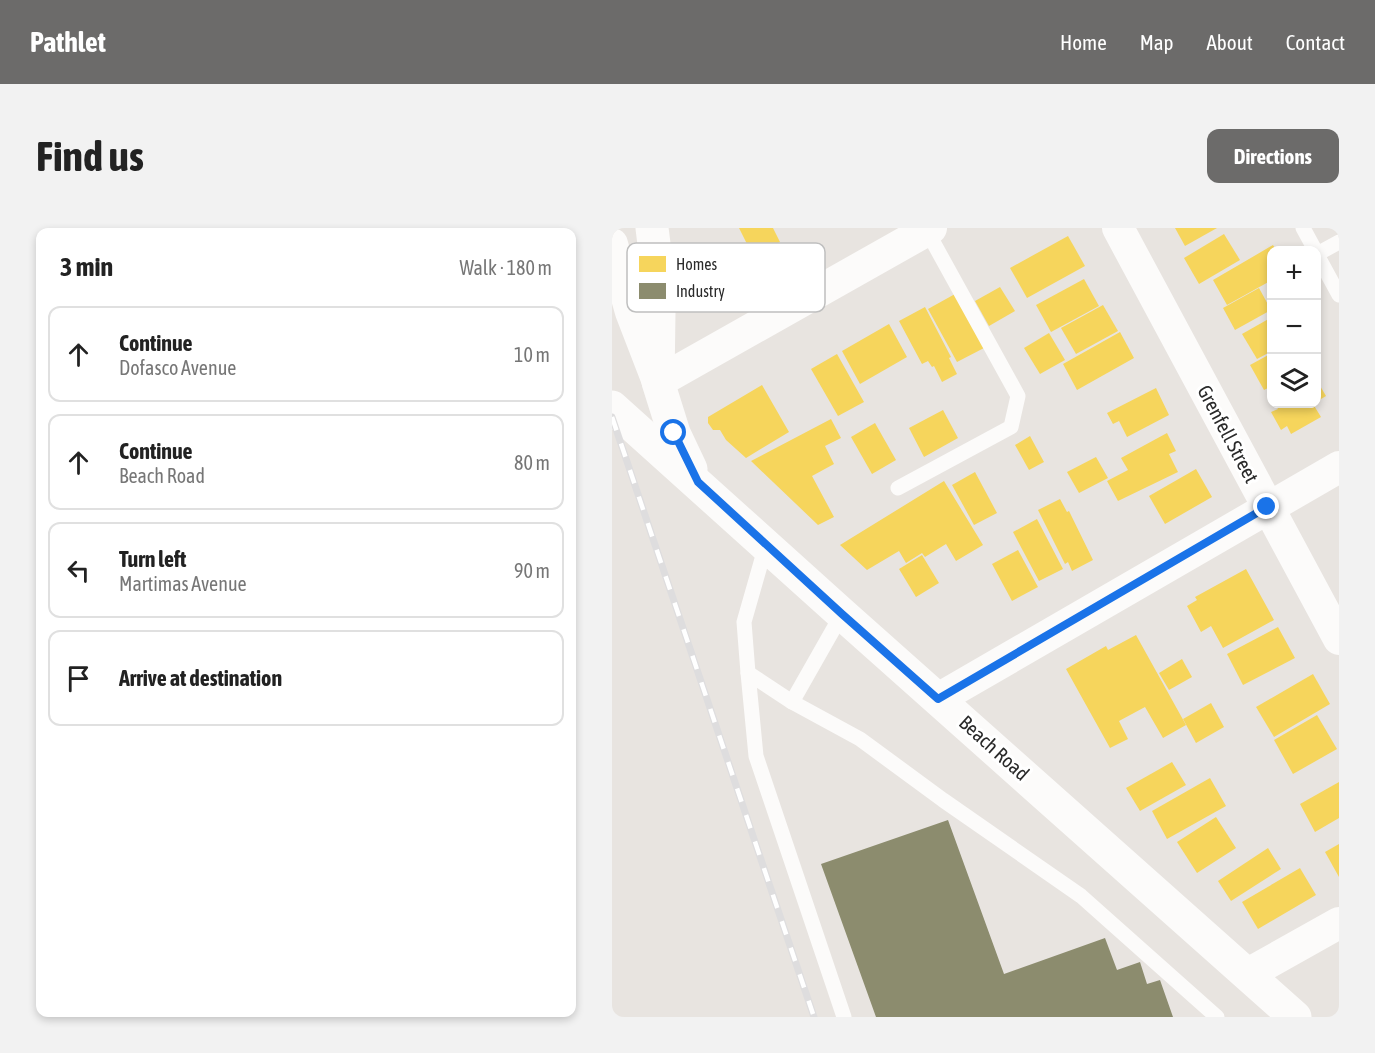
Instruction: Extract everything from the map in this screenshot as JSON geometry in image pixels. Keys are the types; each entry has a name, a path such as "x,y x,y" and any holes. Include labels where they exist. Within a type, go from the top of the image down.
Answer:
{"street":[{"path":"652,228 654,243"},
{"name":"Grenfell Street","path":"1118,228 1339,639"},
{"path":"825,288 929,229"},
{"path":"612,244 627,298"},
{"path":"631,312 658,382 674,433 698,482"},
{"path":"658,382 659,312"},
{"path":"658,382 782,312"},
{"name":"Beach Road","path":"612,407 1295,1017"},
{"path":"938,699 1339,466"},
{"path":"1248,974 1339,923"}],"lane":[{"path":"1303,228 1312,246"},
{"path":"898,488 1011,427 1018,396 929,229"},
{"path":"1321,251 1339,242"},
{"path":"1321,262 1339,295"},
{"path":"766,545 744,622 756,756 844,1017"},
{"path":"792,702 842,614"},
{"path":"748,673 792,702 860,739 1081,896 1217,1017"}],"building: Homes":[{"path":"739,228 773,228 780,242 778,243 746,243"},
{"path":"1175,228 1217,228 1185,246"},
{"path":"1224,234 1240,260 1199,284 1184,258"},
{"path":"1068,236 1085,266 1027,298 1010,268"},
{"path":"1267,248 1267,283 1227,305 1213,280"},
{"path":"1084,279 1099,306 1051,332 1036,305"},
{"path":"1000,287 1015,311 989,326 975,301"},
{"path":"1259,288 1267,303 1267,312 1235,330 1223,308"},
{"path":"955,294 984,348 957,362 928,309"},
{"path":"1103,305 1118,331 1076,354 1061,328"},
{"path":"925,307 951,357 949,358 957,374 942,382 934,366 932,367 928,361 922,364 899,321"},
{"path":"1267,320 1267,354 1257,359 1242,334"},
{"path":"889,324 907,357 860,384 842,351"},
{"path":"1120,332 1134,358 1077,390 1063,364"},
{"path":"1049,333 1065,360 1040,374 1024,348"},
{"path":"837,354 864,402 838,416 811,369"},
{"path":"1267,356 1267,388 1264,390 1250,365"},
{"path":"762,385 789,432 746,458 726,440 720,430 713,430 708,423 708,417"},
{"path":"1156,388 1169,415 1127,437 1119,421 1113,424 1107,413"},
{"path":"1321,388 1326,396 1321,399"},
{"path":"1315,408 1321,417 1291,434 1287,426 1281,430 1271,412 1278,409"},
{"path":"943,410 958,438 924,457 909,428"},
{"path":"831,419 841,438 825,446 834,464 812,476 834,517 818,525 751,461"},
{"path":"875,423 896,460 872,474 851,437"},
{"path":"1167,433 1176,451 1169,454 1178,472 1118,501 1107,481 1128,470 1121,458"},
{"path":"1030,436 1044,462 1029,470 1015,445"},
{"path":"1096,457 1108,478 1079,493 1067,472"},
{"path":"1196,469 1212,497 1165,524 1149,496"},
{"path":"975,472 997,513 974,525 952,485"},
{"path":"944,481 983,545 956,561 946,544 925,557 922,553 906,563 899,551 867,570 840,545"},
{"path":"1060,499 1067,512 1069,511 1093,560 1072,571 1068,562 1065,564 1038,510"},
{"path":"1037,519 1063,569 1039,581 1013,532"},
{"path":"1018,550 1038,587 1012,601 992,564"},
{"path":"922,555 939,583 916,597 899,569"},
{"path":"1246,569 1274,620 1223,648 1211,626 1201,632 1187,606 1197,600 1195,597"},
{"path":"1278,627 1295,658 1243,685 1227,654"},
{"path":"1136,635 1186,725 1163,738 1145,707 1119,721 1128,739 1110,748 1066,669 1106,646 1108,650"},
{"path":"1182,659 1192,677 1169,690 1159,673"},
{"path":"1313,674 1330,704 1274,737 1256,707"},
{"path":"1211,703 1224,727 1196,743 1183,719"},
{"path":"1317,715 1337,749 1293,774 1274,740"},
{"path":"1172,762 1186,785 1140,811 1126,788"},
{"path":"1210,778 1226,806 1167,839 1152,811"},
{"path":"1339,782 1339,818 1315,832 1300,804"},
{"path":"1216,817 1236,848 1197,873 1177,842"},
{"path":"1339,844 1339,877 1325,852"},
{"path":"1268,848 1281,869 1231,901 1218,881"},
{"path":"1300,868 1316,895 1258,929 1242,902"}],"building: Industry":[{"path":"948,820 1004,974 1105,938 1117,970 1140,962 1147,984 1160,980 1173,1017 876,1017 821,864"}],"railway":[{"path":"612,417 814,1017"}],"route":[{"path":"674,433 698,482 938,699 1267,507"}]}
